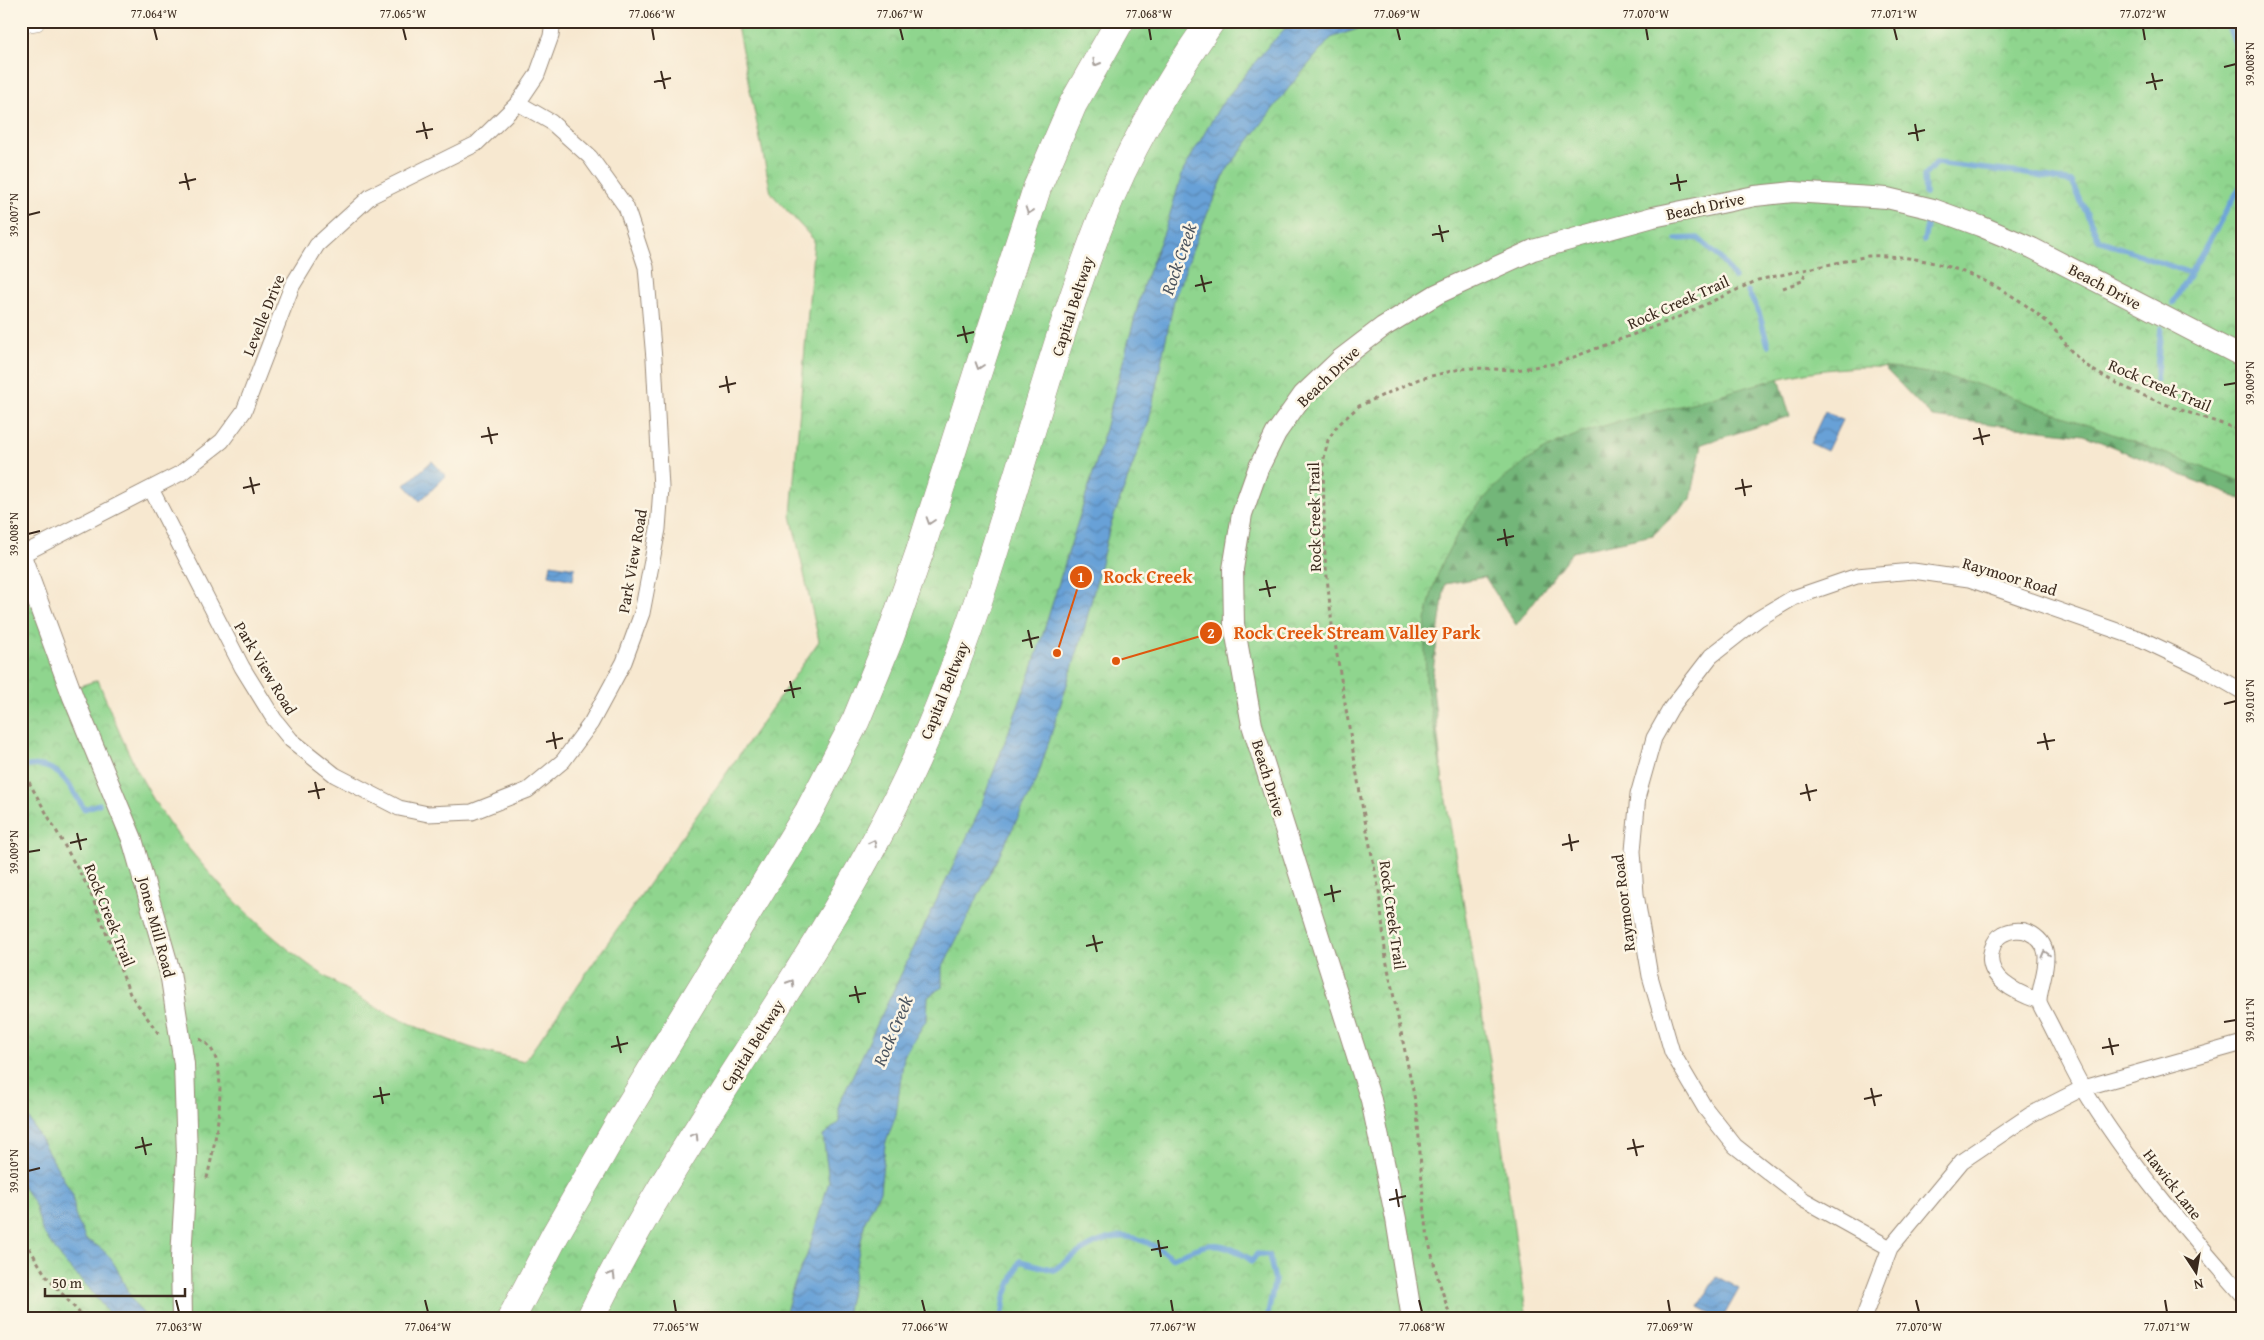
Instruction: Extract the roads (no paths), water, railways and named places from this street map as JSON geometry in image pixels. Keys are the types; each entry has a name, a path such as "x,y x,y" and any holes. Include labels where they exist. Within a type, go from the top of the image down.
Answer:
{"highway":[{"path":"511,1319 555,1235 621,1120 809,811 856,720 890,637 920,551 1037,188 1072,104 1120,21"},
{"name":"Capital Beltway","path":"590,1319 608,1281 673,1171 804,964 859,870 915,762 959,657 1070,310 1103,216 1136,143 1181,65 1211,21"}],"street":[{"name":"Levelle Drive","path":"21,556 182,472 222,441 244,411 292,286 317,245 371,196 476,144 518,103 537,75 551,36 553,21"},
{"name":"Park View Road","path":"151,489 242,667 274,719 291,740 335,775 399,808 428,814 472,812 528,790 563,761 591,723 624,662 642,613 658,529 661,488 654,359 646,267 626,207 590,157 551,122 518,103"},
{"name":"Beach Drive","path":"1412,1319 1396,1219 1371,1100 1254,733 1242,676 1234,624 1233,570 1242,514 1258,469 1276,433 1303,395 1341,359 1383,327 1437,294 1533,250 1654,217 1755,196 1794,192 1887,198 1933,210 1980,226 2032,248 2243,357"},
{"name":"Jones Mill Road","path":"21,556 73,697 132,839 170,972 184,1064 186,1156 182,1319"},
{"name":"Raymoor Road","path":"1890,1248 1804,1200 1735,1146 1704,1108 1672,1052 1650,976 1636,894 1633,850 1638,795 1654,738 1671,708 1711,656 1758,619 1793,598 1857,576 1913,571 1969,579 2144,640 2200,667 2243,692"},
{"path":"2016,930 2028,932 2038,939 2044,948 2047,962 2039,1002 2011,988 1998,978 1991,968 1991,952 1995,940 2004,933 2016,930"},
{"name":"Hawick Lane","path":"2039,1002 2083,1088 2136,1164 2195,1240 2243,1295"},
{"path":"1863,1319 1890,1248 1962,1161 2030,1115 2083,1088 2243,1042"}],"lane":[{"path":"21,29 39,26"}],"water":[{"name":"Rock Creek","path":"1292,21 1381,21 1331,38 1291,85 1226,171 1198,235 1174,300 1149,421 1110,527 1083,634 1036,782 942,968 942,987 928,997 927,1019 904,1056 896,1115 885,1145 880,1191 865,1221 846,1315 844,1319 789,1319 786,1312 793,1287 807,1255 829,1181 823,1136 839,1122 839,1104 977,816 1031,672 1094,470 1144,283 1166,227 1183,171 1220,106 1264,51"},
{"path":"2221,21 2243,21 2243,34 2225,25"},
{"path":"1825,411 1842,420 1827,451 1810,443"},
{"path":"432,461 446,476 420,501 405,485"},
{"path":"551,564 575,568 573,580 549,575"},
{"path":"21,1105 73,1195 75,1215 86,1240 104,1251 110,1258 133,1301 148,1319 113,1319 88,1287 64,1262 42,1231 35,1205 21,1183"},
{"path":"1716,1276 1739,1289 1722,1319 1699,1307"}],"waterway":[{"path":"2226,21 2243,63"},
{"path":"1925,194 1924,176 1936,163 2021,173 2072,182 2099,240 2190,273"},
{"path":"2173,303 2243,182"},
{"path":"1924,240 1928,221"},
{"path":"1676,239 1698,238 1719,257 1735,278"},
{"path":"1748,292 1759,313 1768,345"},
{"path":"2156,380 2161,328"},
{"path":"29,766 48,768 63,777 84,809 99,804"},
{"path":"1002,1319 1005,1297 1020,1261 1054,1270 1088,1247 1117,1237 1133,1238 1145,1242 1172,1258 1204,1246 1213,1245 1231,1248 1252,1261 1257,1254 1269,1255 1275,1280 1267,1319"}],"place":[{"name":"Rock Creek","path":"1057,653"},
{"name":"Rock Creek Stream Valley Park","path":"1116,661"}]}
